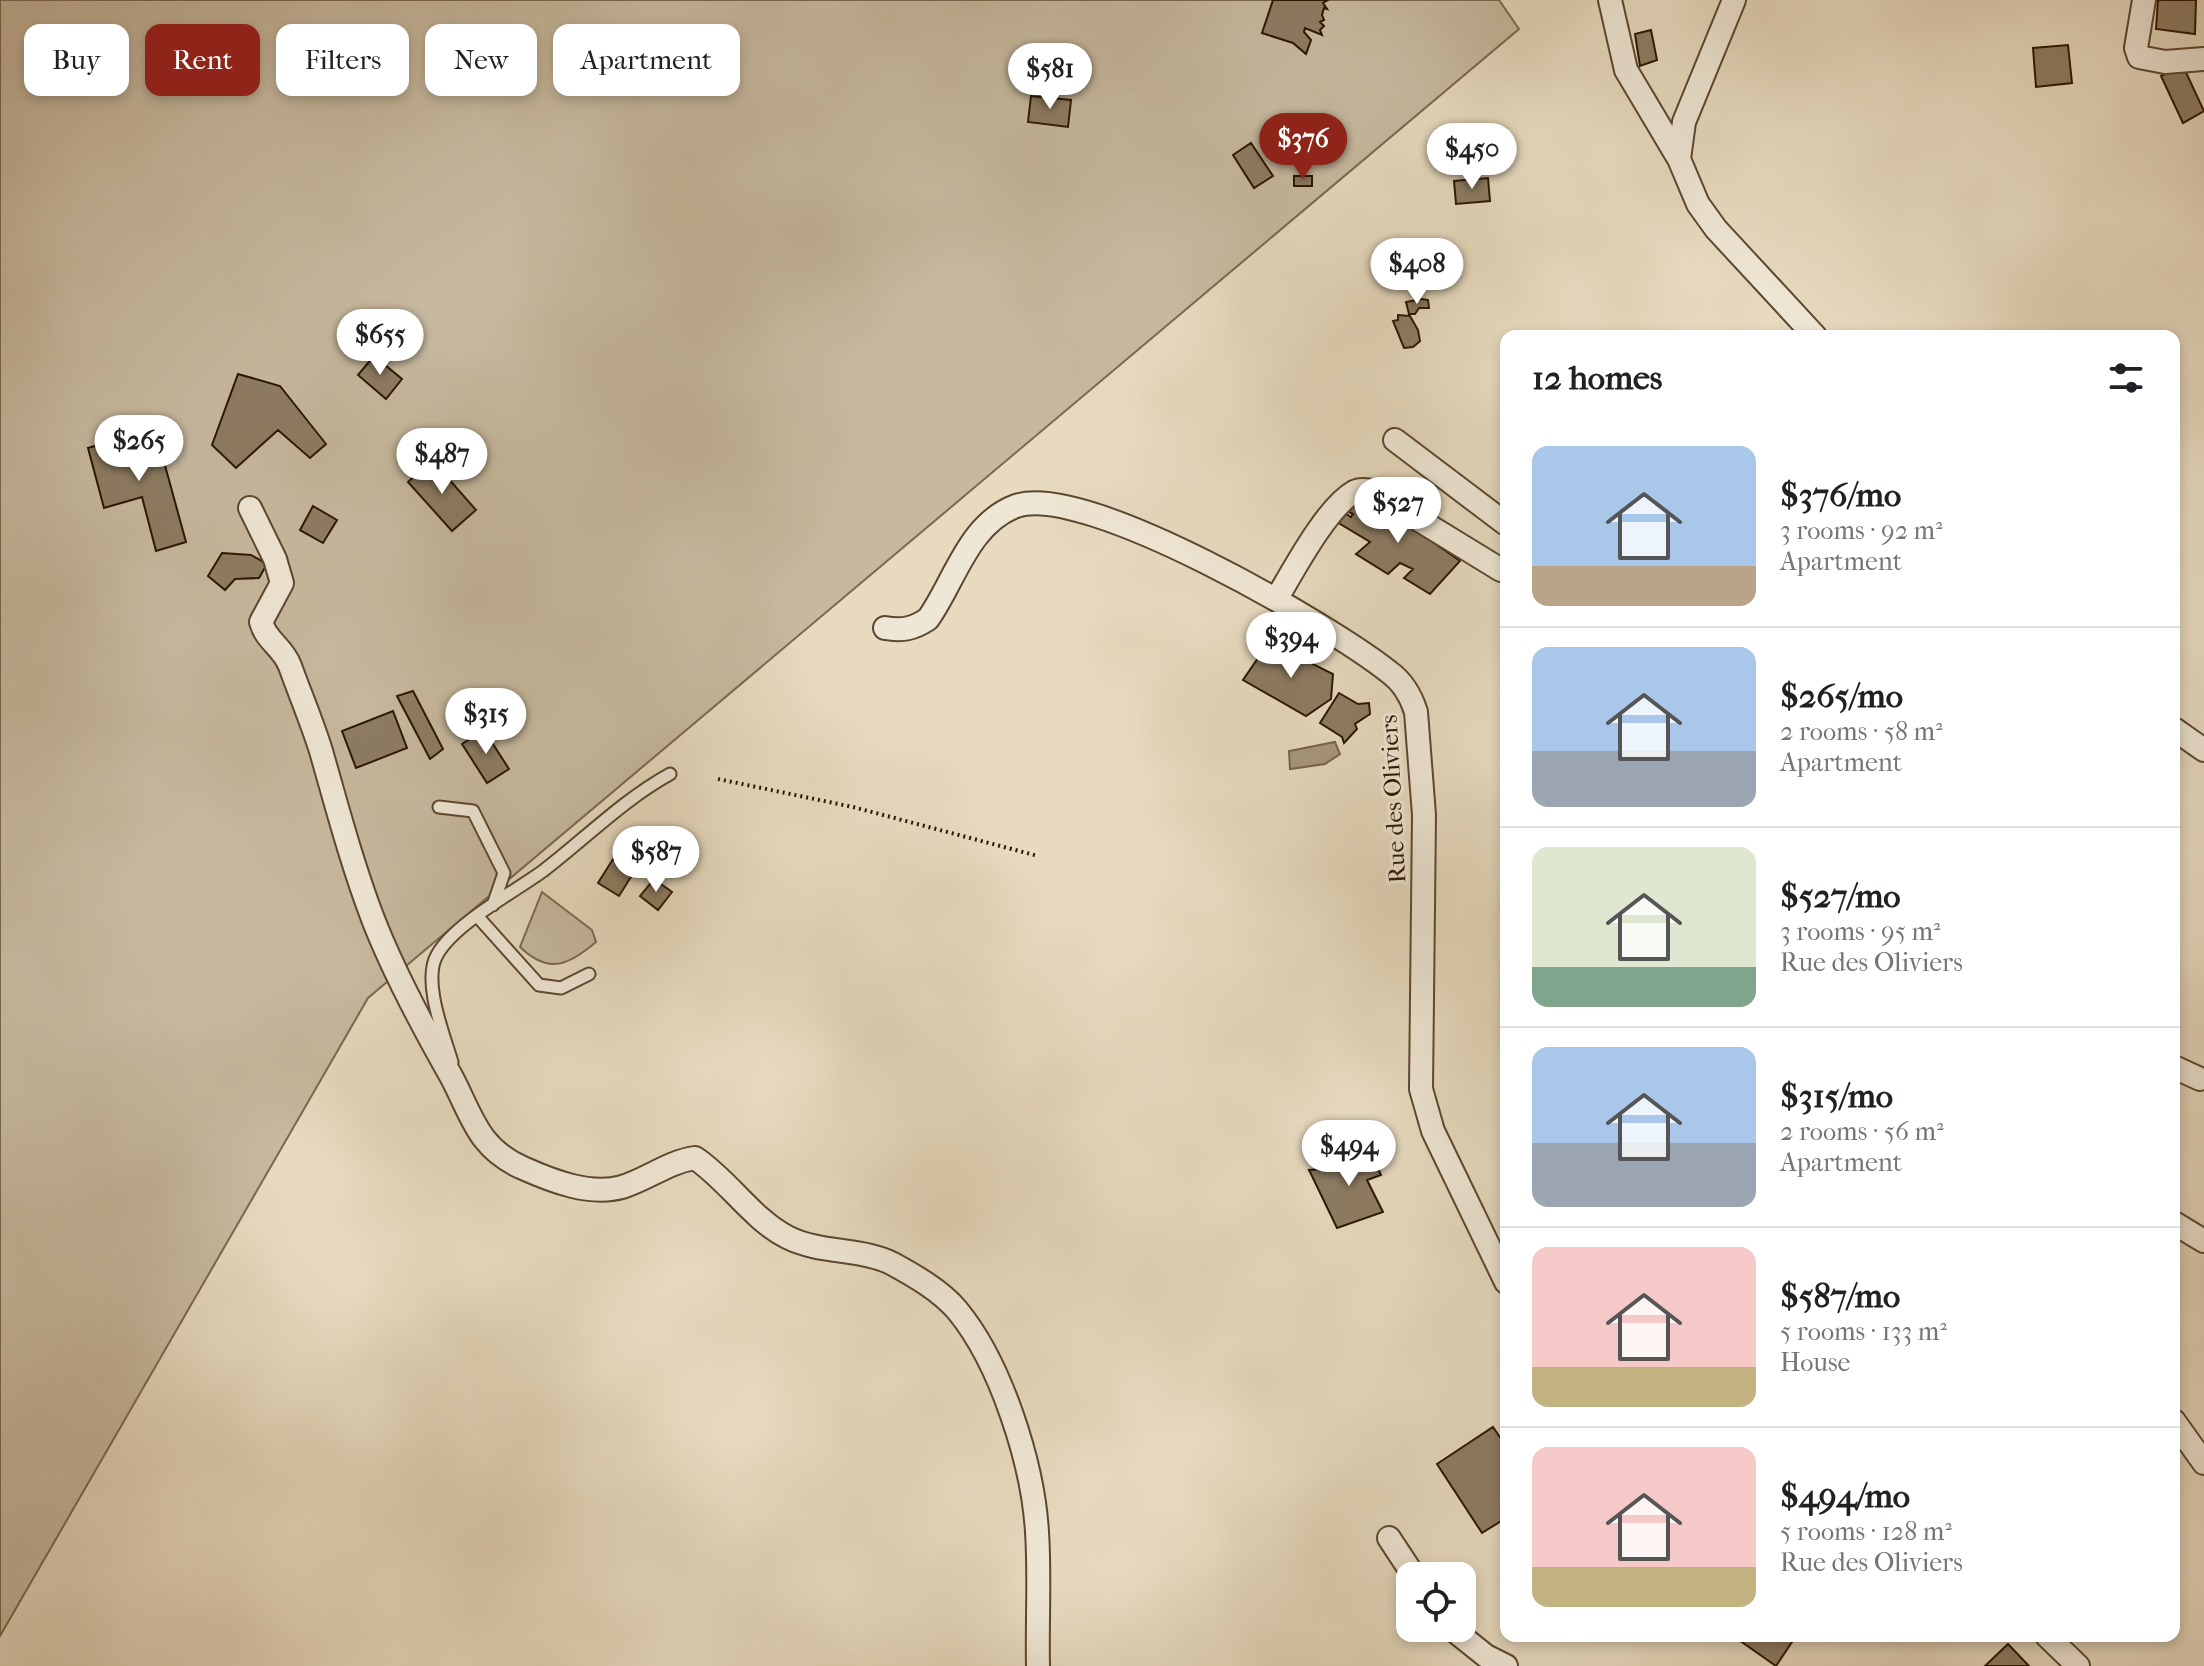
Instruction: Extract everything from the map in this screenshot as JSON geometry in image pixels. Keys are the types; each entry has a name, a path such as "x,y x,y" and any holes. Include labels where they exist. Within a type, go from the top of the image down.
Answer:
{"street":[{"path":"1610,0 1626,70 1679,159 1698,204 1716,229 1810,330"},
{"path":"1679,159 1684,122 1734,0"},
{"path":"2144,0 2136,48 2140,58 2165,62 2204,59"},
{"path":"1395,440 1500,519"},
{"path":"1277,598 1322,526 1352,493 1362,490 1372,491 1500,569"},
{"name":"Rue des Oliviers","path":"885,628 900,631 915,628 928,619 980,530 1008,510 1041,502 1084,510 1122,523 1277,598 1391,673 1411,695 1416,712 1424,815 1421,1089 1433,1131 1500,1270"},
{"path":"250,508 275,559 282,583 261,622 264,635 285,652 320,748 349,853 374,921 411,1003 461,1095 473,1126 495,1151 520,1167 560,1182 596,1190 622,1187 679,1160 695,1158 718,1173 763,1219 785,1236 829,1251 890,1262 929,1285 956,1308 975,1335 1004,1395 1026,1466 1037,1528 1038,1666"},
{"path":"2180,733 2204,750"},
{"path":"2180,1070 2200,1079"},
{"path":"2180,1227 2204,1241"},
{"path":"2180,1429 2204,1463"},
{"path":"1389,1538 1405,1562"},
{"path":"1468,1642 1506,1666"},
{"path":"2053,1642 2078,1666"}],"lane":[{"path":"461,1095 433,997 432,972 436,955 493,905 542,872 643,789 670,774"},
{"path":"439,807 473,811 504,873 493,905"},
{"path":"478,917 539,985 561,988 589,974"}],"path":[{"path":"718,779 853,807 1038,856"}],"shaded area":[{"path":"0,0 1499,0 1519,29 368,998 0,1636"},
{"path":"1335,742 1340,754 1325,764 1290,769 1289,751"},
{"path":"542,892 592,930 596,942 559,964 540,961 520,947"}],"building":[{"path":"1273,0 1328,0 1323,3 1327,9 1324,8 1324,20 1320,22 1324,26 1320,30 1322,35 1305,28 1304,32 1311,40 1306,54 1293,43 1262,33"},
{"path":"2158,0 2196,0 2195,34 2156,29"},
{"path":"1651,30 1657,60 1640,66 1635,34"},
{"path":"2068,45 2072,83 2036,87 2033,48"},
{"path":"2183,66 2204,111 2183,123 2161,76"},
{"path":"1031,96 1071,100 1068,127 1028,122"},
{"path":"1251,143 1273,176 1254,188 1233,155"},
{"path":"1294,176 1312,176 1312,186 1294,186"},
{"path":"1488,178 1490,201 1456,204 1454,181"},
{"path":"1428,300 1429,308 1419,308 1415,314 1409,314 1406,302"},
{"path":"1398,315 1410,316 1418,330 1420,341 1413,347 1404,348 1393,321 1398,320"},
{"path":"374,356 402,379 386,399 358,375"},
{"path":"238,374 280,386 326,444 310,458 278,430 236,468 212,445"},
{"path":"155,429 186,542 156,551 142,497 104,508 88,448"},
{"path":"432,460 476,510 452,531 408,482"},
{"path":"1359,497 1394,515 1460,561 1430,594 1404,578 1413,569 1400,563 1388,574 1356,554 1370,542 1337,522 1345,513 1351,517 1353,514 1343,509"},
{"path":"313,506 337,520 323,543 300,530"},
{"path":"222,553 251,555 267,564 259,578 235,579 225,590 208,576"},
{"path":"1269,642 1333,674 1331,699 1306,716 1243,680"},
{"path":"413,691 443,749 430,759 397,696"},
{"path":"1339,693 1358,704 1369,703 1370,714 1355,724 1357,729 1344,743 1342,737 1320,723"},
{"path":"393,711 407,748 356,768 342,731"},
{"path":"484,730 509,769 487,783 462,744"},
{"path":"613,859 634,872 619,896 598,883"},
{"path":"654,879 672,892 658,910 640,896"},
{"path":"1365,1149 1373,1157 1381,1175 1367,1180 1383,1212 1337,1228 1309,1170 1322,1169"},
{"path":"1493,1427 1500,1437 1500,1522 1482,1533 1437,1464"},
{"path":"1742,1642 1792,1642 1776,1666"},
{"path":"2008,1644 2029,1666 1985,1666"}]}
